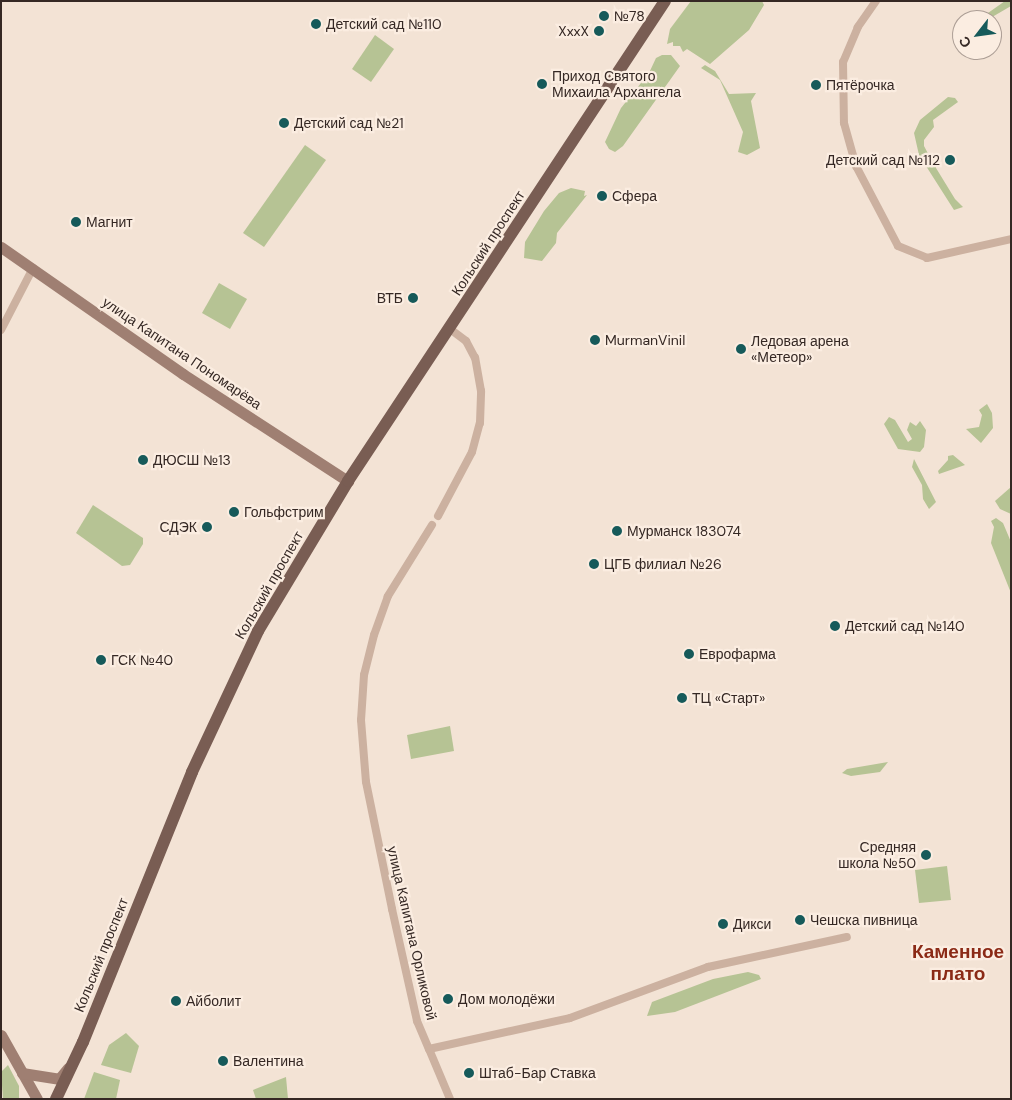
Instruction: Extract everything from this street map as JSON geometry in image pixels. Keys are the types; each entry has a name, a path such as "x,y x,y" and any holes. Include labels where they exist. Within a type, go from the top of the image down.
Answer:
{"main road":[{"name":"Кольский проспект","path":"56,1099 75,1059 225,698 286,582 348,481 665,1"},
{"path":"65,1099 75,1059"}],"street":[{"path":"876,1 858,27 842,62 844,123 856,166 898,246 927,258 1011,239"},
{"name":"улица Капитана Пономарёва","path":"1,246 183,374 348,481"},
{"path":"1,330 33,268"},
{"path":"438,516 472,452 480,423 481,391 475,358 466,341 450,329"},
{"name":"улица Капитана Орликовой","path":"432,526 388,596 374,635 364,675 361,720 366,782 417,1021 450,1099"},
{"path":"430,1048 570,1018 708,967 847,937"},
{"path":"1,1036 37,1099"},
{"path":"22,1073 59,1079 75,1059"},
{"path":"22,1073 30,1099"}],"green space":[{"path":"691,1 762,1 764,5 749,30 710,64 687,49 683,52 680,46 673,46 673,42 667,44 670,29"},
{"path":"1005,1 1011,1 1011,6 1002,11 992,10"},
{"path":"375,35 394,49 371,82 352,69"},
{"path":"662,55 671,55 680,66 623,146 615,152 609,149 605,142 621,108 649,73 656,58"},
{"path":"705,65 715,71 729,94 756,93 751,101 760,148 747,155 738,152 743,132 720,80 701,68"},
{"path":"948,97 955,98 958,102 933,120 934,127 924,140 924,146 932,161 936,160 936,168 955,199 963,207 954,210 919,155 914,133 920,120"},
{"path":"305,145 326,160 264,247 243,233"},
{"path":"571,188 585,191 584,196 587,195 557,233 556,243 542,261 524,258 525,242 544,211 559,193"},
{"path":"219,283 247,299 230,329 202,313"},
{"path":"987,404 992,413 993,428 981,443 966,429 979,427 982,415 979,410"},
{"path":"889,417 895,420 908,442 912,439 907,430 910,422 916,426 920,421 926,430 924,447 920,452 898,449 884,424"},
{"path":"953,455 965,465 939,474 938,471 948,460 948,456"},
{"path":"914,459 936,502 929,509 923,499 922,485 912,467"},
{"path":"1011,487 1011,514 1000,509 995,501"},
{"path":"93,505 143,538 143,544 130,565 122,566 76,533"},
{"path":"996,518 1003,523 1011,542 1011,593 991,543 994,527 991,521"},
{"path":"450,726 454,751 411,759 407,735"},
{"path":"888,762 880,772 851,776 842,773 847,769"},
{"path":"947,866 951,900 919,903 915,870"},
{"path":"748,972 759,975 761,979 675,1012 647,1016 652,1002 713,979"},
{"path":"126,1033 139,1046 131,1073 101,1065 109,1045"},
{"path":"8,1065 19,1086 19,1099 3,1099 1,1072"},
{"path":"94,1072 120,1080 116,1099 84,1099"},
{"path":"286,1077 288,1099 256,1099 253,1090"}],"place":[{"name":"№78","path":"604,16"},
{"name":"Детский сад №110","path":"316,24"},
{"name":"XxxX","path":"599,31"},
{"name":"Приход Святого Михаила Архангела","path":"542,84"},
{"name":"Пятёрочка","path":"816,85"},
{"name":"Детский сад №21","path":"284,123"},
{"name":"Детский сад №112","path":"950,160"},
{"name":"Сфера","path":"602,196"},
{"name":"Магнит","path":"76,222"},
{"name":"ВТБ","path":"413,298"},
{"name":"MurmanVinil","path":"595,340"},
{"name":"Ледовая арена «Метеор»","path":"741,349"},
{"name":"ДЮСШ №13","path":"143,460"},
{"name":"Гольфстрим","path":"234,512"},
{"name":"СДЭК","path":"207,527"},
{"name":"Мурманск 183074","path":"617,531"},
{"name":"ЦГБ филиал №26","path":"594,564"},
{"name":"Детский сад №140","path":"835,626"},
{"name":"Еврофарма","path":"689,654"},
{"name":"ГСК №40","path":"101,660"},
{"name":"ТЦ «Старт»","path":"682,698"},
{"name":"Средняя школа №50","path":"926,855"},
{"name":"Чешска пивница","path":"800,920"},
{"name":"Дикси","path":"723,924"},
{"name":"Дом молодёжи","path":"448,999"},
{"name":"Айболит","path":"176,1001"},
{"name":"Валентина","path":"223,1061"},
{"name":"Штаб-Бар Ставка","path":"469,1073"}],"district":[{"name":"Каменное плато","path":"958,963"}]}
